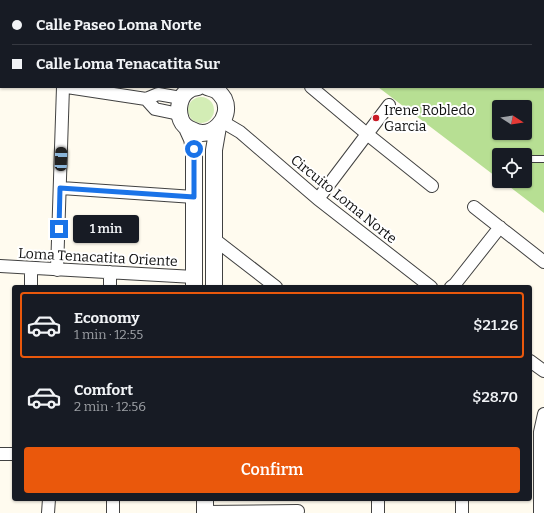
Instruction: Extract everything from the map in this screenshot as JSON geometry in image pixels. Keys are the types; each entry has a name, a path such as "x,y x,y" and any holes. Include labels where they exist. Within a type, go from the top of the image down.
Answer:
{"street":[{"path":"57,270 63,88"},
{"path":"73,88 146,100 155,109 179,114"},
{"path":"210,88 217,90 222,108 214,150 214,285"},
{"path":"312,88 432,186"},
{"path":"146,100 158,94 189,90"},
{"path":"189,90 179,106 179,114 192,139 194,149 194,282"},
{"path":"318,199 389,105"},
{"path":"187,128 194,132 211,132 222,108"},
{"name":"Circuito Loma Norte","path":"222,108 240,132 318,199 428,285"},
{"path":"60,188 194,197"},
{"path":"474,207 544,262"},
{"path":"454,285 500,227"},
{"path":"214,239 273,285"},
{"name":"Loma Tenacatita Oriente","path":"0,266 110,272 194,282"},
{"path":"31,268 31,285"},
{"path":"110,272 110,285"},
{"path":"532,362 544,371"},
{"path":"540,513 540,432 544,414"},
{"path":"0,454 12,454"},
{"path":"48,513 49,501"},
{"path":"113,501 113,513"},
{"path":"378,501 378,513"},
{"path":"462,501 462,513"},
{"path":"205,508 298,508"}],"lane":[{"path":"532,159 544,159"}],"green space":[{"path":"379,88 544,88 544,213 511,188 532,188 532,148 492,148 492,174"},
{"path":"201,97 211,100 214,110 211,120 201,123 191,120 188,110 191,100"}],"place":[{"name":"Irene Robledo Garcia","path":"376,118"}],"route":[{"path":"59,229 60,188 194,197 194,149"}]}
